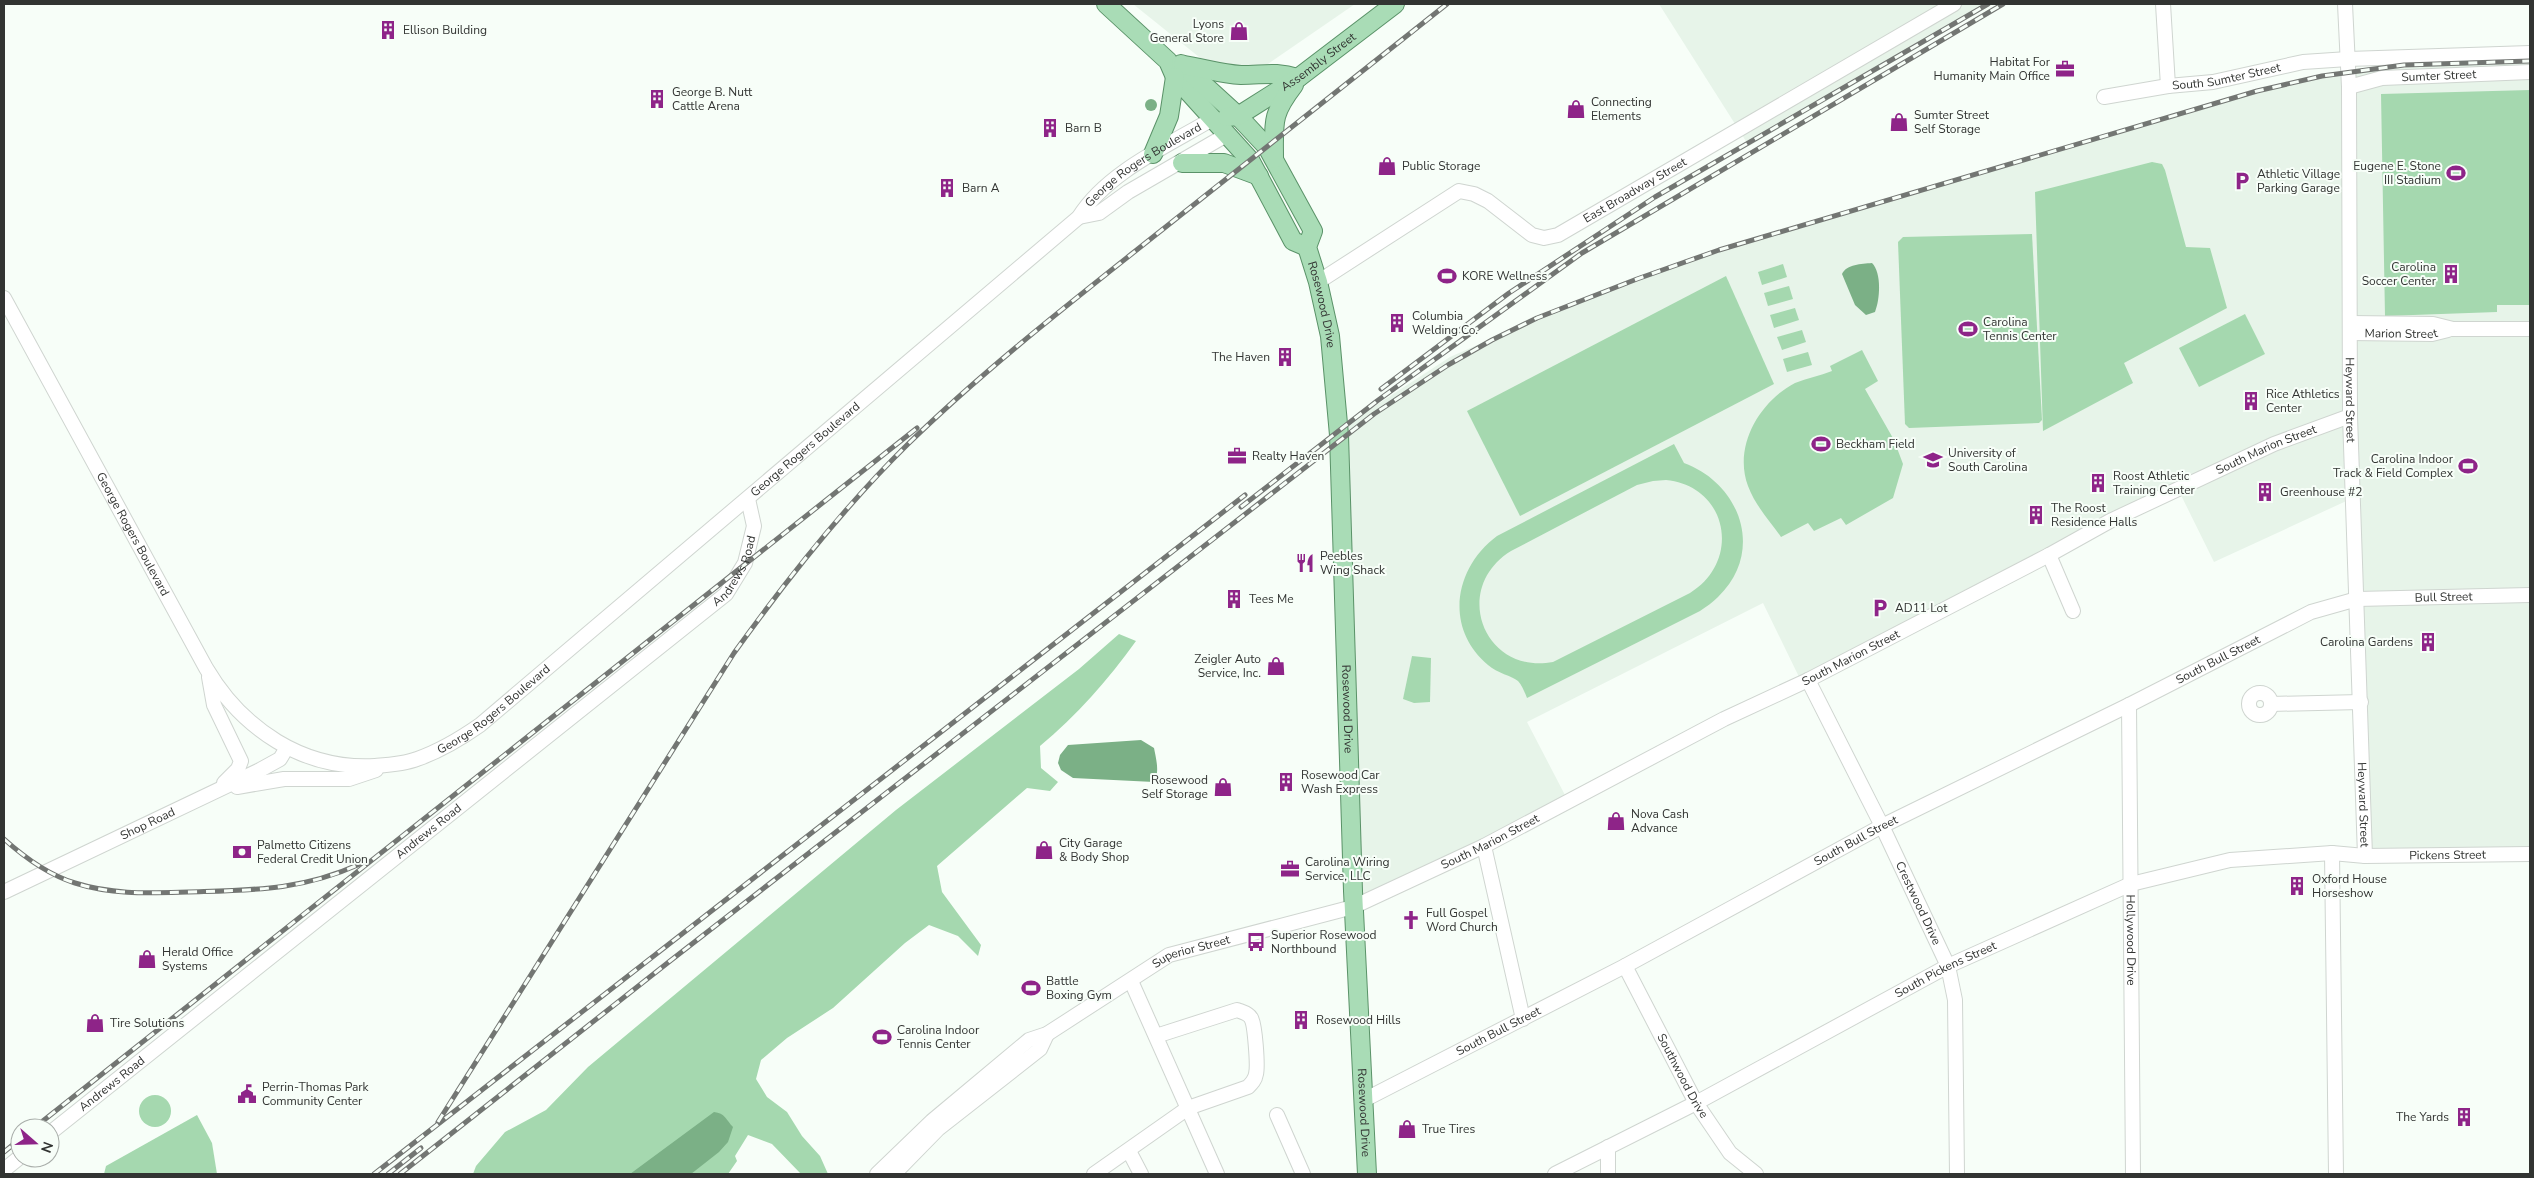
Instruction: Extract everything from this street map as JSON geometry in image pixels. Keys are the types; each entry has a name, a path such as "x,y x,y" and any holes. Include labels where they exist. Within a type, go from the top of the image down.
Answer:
{"main road":[{"name":"Rosewood Drive","path":"1106,4 1174,67 1238,116 1267,147 1313,231 1306,247 1318,282 1330,336 1339,435 1354,908 1367,1174"},
{"name":"Assembly Street","path":"1214,118 1238,116 1298,78 1395,4"},
{"name":"Rosewood Drive","path":"1174,67 1250,160 1293,241 1306,247"},
{"path":"1153,154 1169,116 1174,67 1241,75 1280,72 1298,78 1280,103 1274,118 1274,159"},
{"name":"Assembly Street","path":"1228,134 1238,116"},
{"path":"1182,163 1224,163 1259,176"}],"street":[{"name":"East Broadway Street","path":"1318,282 1459,191 1474,194 1488,201 1532,235 1544,238 1558,234 1954,4"},
{"path":"2163,4 2168,86"},
{"name":"Heyward Street","path":"2345,4 2348,59 2350,416 2365,856"},
{"name":"Sumter Street","path":"2348,59 2530,53"},
{"name":"South Sumter Street","path":"2104,97 2168,86 2213,82 2303,62 2348,59"},
{"name":"Sumter Street","path":"2348,87 2382,78 2530,72"},
{"name":"George Rogers Boulevard","path":"4,298 208,672 231,705 262,733 286,748 339,764 363,766 403,762 438,751 480,725 1078,217 1089,200 1110,181 1214,118"},
{"name":"George Rogers Boulevard","path":"1078,217 1098,213 1128,192 1182,163 1228,134"},
{"name":"Marion Street","path":"2350,328 2432,324 2453,329 2530,329"},
{"name":"South Marion Street","path":"1354,908 1484,846 1724,719 1808,680 2049,555 2110,521 2257,452 2350,416"},
{"name":"Andrews Road","path":"60,1125 726,594 745,563 754,526 748,499"},
{"path":"2049,555 2073,611"},
{"name":"Bull Street","path":"2357,599 2530,595"},
{"name":"South Bull Street","path":"1364,1100 1625,966 1882,826 2129,705 2311,612 2357,599"},
{"path":"208,672 214,705 240,761 238,769 217,790"},
{"name":"Crestwood Drive","path":"1808,680 1882,826 1948,966 1955,1000 1957,1174"},
{"path":"2271,704 2361,702"},
{"name":"Hollywood Drive","path":"2129,705 2133,1174"},
{"name":"Shop Road","path":"4,892 280,759 286,748"},
{"path":"217,790 284,779 349,779 403,762"},
{"path":"1484,846 1523,1019"},
{"path":"2332,853 2336,1174"},
{"name":"South Pickens Street","path":"1555,1174 1696,1103 1948,966 2131,884 2230,860 2332,853 2365,856"},
{"name":"Pickens Street","path":"2365,856 2530,854"},
{"name":"Superior Street","path":"877,1174 932,1121 1029,1040 1046,1034 1169,955 1354,908"},
{"name":"Southwood Drive","path":"1625,966 1696,1103 1730,1153 1756,1174"},
{"path":"1131,981 1217,1174"},
{"path":"1094,1174 1188,1108 1248,1087 1254,1080 1257,1071 1254,1024 1250,1016 1237,1010 1156,1036"},
{"name":"Superior Street","path":"894,1174 938,1129 1040,1048 1046,1034"},
{"path":"1277,1115 1303,1174"},
{"path":"1608,1147 1608,1174"},
{"path":"1129,1151 1141,1174"}],"shaded area":[{"path":"1133,4 1355,4 1265,66 1239,71 1209,65"},
{"path":"1659,4 1993,4 1749,146"},
{"name":"University of South Carolina","path":"2530,62 2530,851 2358,853 2355,497 2214,562 2178,489 1800,679 1763,603 1527,722 1566,797 1349,907 1335,432 1450,357 1554,311 1726,248 1911,191 2030,159 2143,122 2326,76 2413,67"},
{"name":"Eugene E. Stone III Stadium","path":"2530,90 2530,305 2497,305 2497,312 2385,316 2381,94"},
{"path":"1153,99 1156,100 1156,110 1149,111 1146,110 1145,103 1146,100"},
{"path":"2152,162 2162,164 2165,170 2186,247 2210,248 2227,308 2124,363 2133,383 2043,431 2035,192"},
{"path":"2032,234 2042,420 2039,423 1909,428 1905,424 1898,242 1903,237"},
{"path":"1872,263 1879,280 1879,294 1875,312 1866,315 1855,305 1842,274 1851,266"},
{"path":"1783,264 1787,277 1762,285 1758,272"},
{"path":"1726,276 1774,384 1520,516 1467,411"},
{"path":"1789,286 1793,299 1768,306 1764,293"},
{"path":"1795,308 1799,320 1774,328 1770,315"},
{"path":"2245,314 2265,354 2199,387 2179,348"},
{"path":"1802,330 1806,342 1782,350 1777,337"},
{"name":"Beckham Field","path":"1862,350 1878,381 1865,389 1894,440 1903,464 1893,498 1846,525 1841,518 1814,531 1808,523 1781,537 1758,506 1748,486 1744,471 1747,441 1753,426 1761,413 1782,391 1795,383 1832,371 1830,366"},
{"path":"1808,352 1812,365 1787,372 1783,359"},
{"path":"1674,444 1684,463 1704,473 1720,486 1732,503 1740,521 1743,540 1741,560 1732,579 1718,597 1707,606 1527,698 1518,681 1492,668 1474,650 1465,634 1460,616 1460,599 1464,581 1471,564 1482,549 1497,536","holes":["1666,480 1687,485 1703,496 1715,510 1721,527 1722,545 1717,563 1706,579 1690,593 1553,662 1529,662 1508,655 1493,642 1483,625 1479,606 1482,586 1493,567 1511,551 1637,485"]},
{"path":"1119,634 1136,641 1091,697 1040,746 1041,768 1058,782 1050,791 1027,788 937,866 942,892 981,945 978,956 958,936 929,925 905,943 833,1008 787,1038 761,1060 756,1079 767,1097 787,1112 802,1136 820,1156 828,1174 801,1174 772,1144 748,1135 735,1156 737,1161 728,1174 473,1174 476,1166 505,1132 546,1110 588,1067 896,810 1079,669"},
{"path":"1412,656 1431,658 1430,702 1414,703 1403,699"},
{"path":"1141,740 1154,748 1157,770 1154,782 1073,778 1061,770 1058,763 1060,755 1068,745"},
{"path":"155,1095 166,1100 171,1111 166,1122 155,1127 144,1122 139,1111 144,1100"},
{"path":"714,1112 723,1115 733,1127 728,1142 719,1152 691,1174 630,1174"},
{"path":"197,1115 212,1143 217,1174 104,1174 106,1166"}],"railway":[{"path":"438,1122 734,653 795,571 861,493 937,416 1028,337 1447,4"},
{"path":"1381,389 1509,293 1655,197 1988,4"},
{"path":"1241,507 1377,401 1582,253 2003,4"},
{"path":"400,1174 670,961 1374,414 1448,365 1492,340 1537,318 1637,279 1719,250 2257,91 2322,76 2404,65 2530,61"},
{"path":"47,1118 917,428"},
{"path":"374,1174 1245,495"},
{"path":"4,839 37,865 65,880 103,890 131,892 233,891 276,887 317,879 360,864"},
{"path":"4,1152 10,1147"},
{"path":"388,1174 421,1148"}],"place":[{"name":"Ellison Building","path":"388,30"},
{"name":"Lyons General Store","path":"1239,31"},
{"name":"Habitat For Humanity Main Office","path":"2065,69"},
{"name":"George B. Nutt Cattle Arena","path":"657,99"},
{"name":"Connecting Elements","path":"1576,109"},
{"name":"Sumter Street Self Storage","path":"1899,122"},
{"name":"Barn B","path":"1050,128"},
{"name":"Public Storage","path":"1387,166"},
{"name":"Eugene E. Stone III Stadium","path":"2456,173"},
{"name":"Athletic Village Parking Garage","path":"2242,181"},
{"name":"Barn A","path":"947,188"},
{"name":"Carolina Soccer Center","path":"2451,274"},
{"name":"KORE Wellness","path":"1447,276"},
{"name":"Columbia Welding Co.","path":"1397,323"},
{"name":"Carolina Tennis Center","path":"1968,329"},
{"name":"The Haven","path":"1285,357"},
{"name":"Rice Athletics Center","path":"2251,401"},
{"name":"Beckham Field","path":"1821,444"},
{"name":"Realty Haven","path":"1237,456"},
{"name":"University of South Carolina","path":"1933,460"},
{"name":"Carolina Indoor Track & Field Complex","path":"2468,466"},
{"name":"Roost Athletic Training Center","path":"2098,483"},
{"name":"Greenhouse #2","path":"2265,492"},
{"name":"The Roost Residence Halls","path":"2036,515"},
{"name":"Peebles Wing Shack","path":"1305,563"},
{"name":"Tees Me","path":"1234,599"},
{"name":"AD11 Lot","path":"1880,608"},
{"name":"Carolina Gardens","path":"2428,642"},
{"name":"Zeigler Auto Service, Inc.","path":"1276,666"},
{"name":"Rosewood Car Wash Express","path":"1286,782"},
{"name":"Rosewood Self Storage","path":"1223,787"},
{"name":"Nova Cash Advance","path":"1616,821"},
{"name":"City Garage & Body Shop","path":"1044,850"},
{"name":"Palmetto Citizens Federal Credit Union","path":"242,852"},
{"name":"Carolina Wiring Service, LLC","path":"1290,869"},
{"name":"Oxford House Horseshow","path":"2297,886"},
{"name":"Full Gospel Word Church","path":"1411,920"},
{"name":"Superior Rosewood Northbound","path":"1256,942"},
{"name":"Herald Office Systems","path":"147,959"},
{"name":"Battle Boxing Gym","path":"1031,988"},
{"name":"Rosewood Hills","path":"1301,1020"},
{"name":"Tire Solutions","path":"95,1023"},
{"name":"Carolina Indoor Tennis Center","path":"882,1037"},
{"name":"Perrin-Thomas Park Community Center","path":"247,1094"},
{"name":"The Yards","path":"2464,1117"},
{"name":"True Tires","path":"1407,1129"}]}
